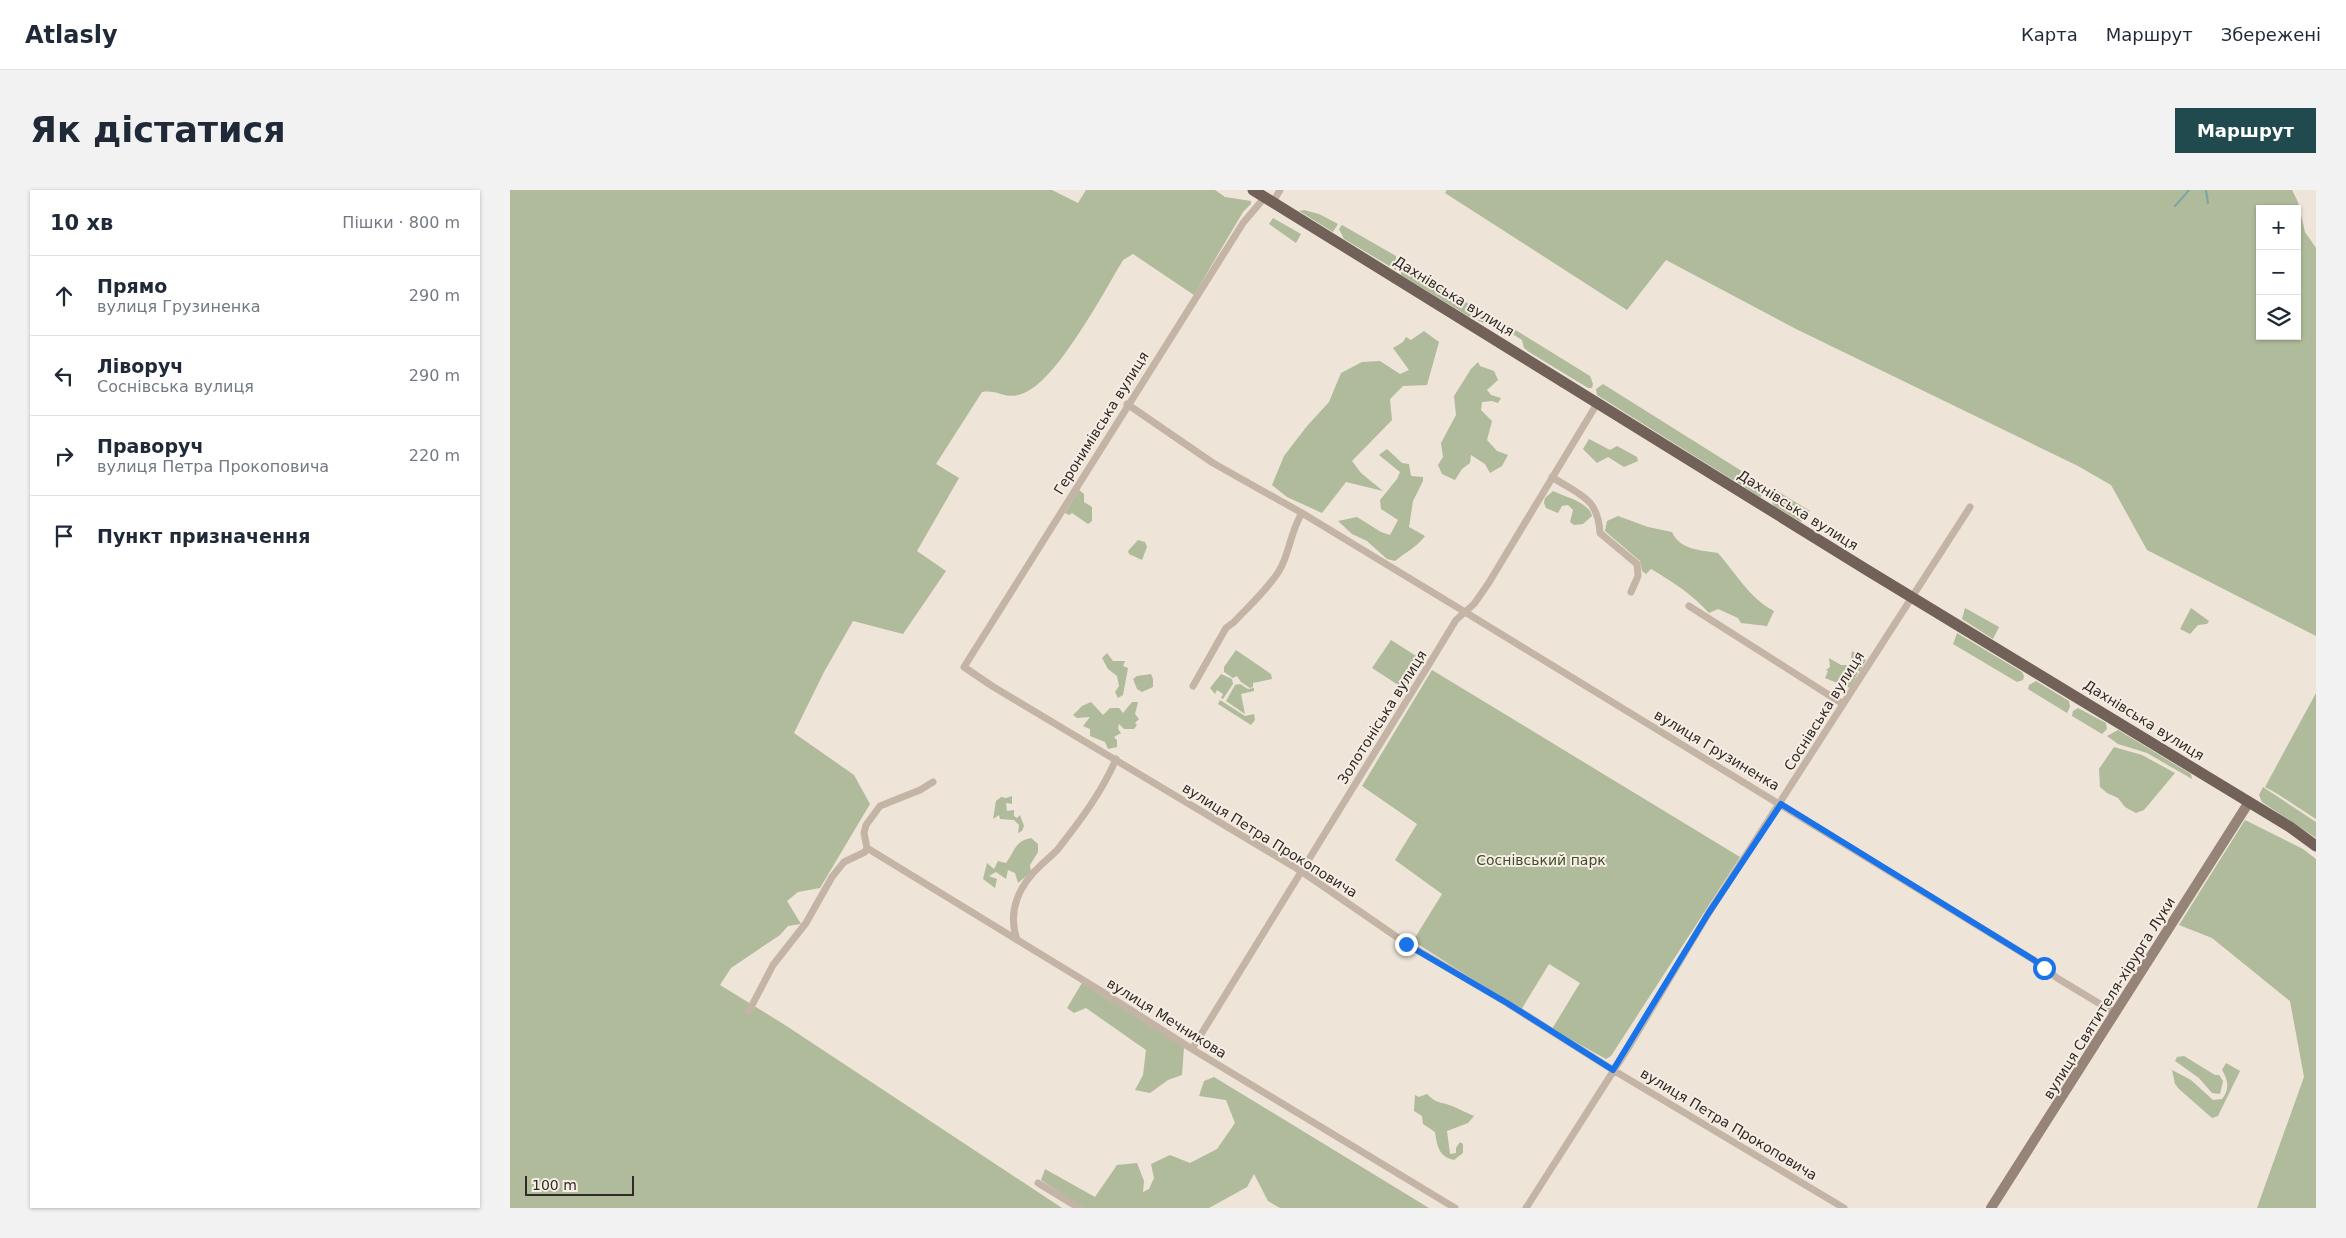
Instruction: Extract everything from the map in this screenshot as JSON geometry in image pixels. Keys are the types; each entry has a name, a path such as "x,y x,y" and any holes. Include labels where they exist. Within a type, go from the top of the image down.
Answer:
{"main road":[{"name":"Дахнівська вулиця","path":"1254,190 1912,598 2249,802 2316,846"}],"street":[{"name":"Геронимівська вулиця","path":"964,667 1243,223 1280,190"},
{"name":"Золотоніська вулиця","path":"1192,1049 1456,620 1474,604 1488,584 1598,402"},
{"name":"вулиця Грузиненка","path":"1128,404 1213,463 1302,513 1781,804 2026,955 2057,978 2115,1013"},
{"path":"1552,477 1589,500 1596,509 1600,533 1638,564 1638,576 1631,592"},
{"name":"Соснівська вулиця","path":"1526,1208 1708,914 1781,804 1970,507"},
{"path":"1193,686 1226,628 1234,622 1278,572 1287,552 1293,527 1302,513"},
{"path":"1689,606 1843,704"},
{"name":"вулиця Петра Прокоповича","path":"964,667 992,686 1301,871 1406,944 1507,1003 1613,1070 1844,1208"},
{"path":"1017,940 1014,930 1013,913 1019,894 1036,870 1056,851 1103,788 1116,759"},
{"path":"750,1011 773,965 806,923 832,877 844,862 865,852 867,848 864,840 866,825 880,806 920,790 933,782"},
{"name":"вулиця Святителя-хірурга Луки","path":"1991,1208 2249,802"},
{"name":"вулиця Мечникова","path":"867,848 1192,1049 1455,1208"},
{"path":"1038,1183 1079,1208"}],"green space":[{"path":"510,190 1052,190 1078,203 1086,190 1215,190 1225,197 1251,201 1251,204 1243,212 1194,295 1133,254 1123,260 1066,353 1039,384 1026,392 1013,396 994,392 982,392 936,464 959,478 917,551 946,571 903,634 853,621 824,672 794,733 854,775 870,804 820,888 798,892 787,901 801,924 788,926 780,935 731,968 720,985 785,1025 1062,1208 510,1208"},
{"path":"1447,190 2292,190 2299,205 2256,205 2256,340 2301,340 2301,215 2305,232 2316,248 2316,636 2147,550 2111,485 2078,466 1796,329 1666,260 1627,310 1445,193"},
{"path":"1304,210 1319,214 1338,224 1333,232 1299,211"},
{"path":"1273,218 1301,234 1296,243 1269,224"},
{"path":"1342,225 1396,256 1396,270 1344,239 1339,229"},
{"path":"1401,261 1475,308 1477,313 1473,319 1401,275"},
{"path":"1488,313 1590,376 1593,384 1592,388 1588,388 1529,352 1524,348 1522,340 1500,326 1478,321 1480,314"},
{"path":"1424,331 1439,342 1427,385 1403,386 1390,399 1392,420 1352,461 1361,473 1383,491 1346,482 1322,513 1287,497 1272,485 1284,456 1307,426 1329,402 1341,373 1362,362 1380,361 1400,374 1409,370 1393,348 1403,342 1406,337 1411,340"},
{"path":"1478,362 1480,366 1494,371 1498,380 1487,390 1491,395 1501,398 1498,403 1492,401 1482,402 1481,410 1492,421 1487,440 1497,451 1508,455 1502,466 1490,473 1485,464 1471,455 1470,463 1462,469 1455,480 1442,474 1438,465 1443,457 1441,443 1456,415 1454,396 1471,369"},
{"path":"1603,384 1756,480 1764,489 1762,496 1760,497 1597,395 1596,389"},
{"path":"1589,439 1610,450 1617,446 1637,457 1638,461 1624,467 1608,457 1597,463 1583,449"},
{"path":"1387,449 1402,463 1409,464 1411,476 1423,477 1423,481 1413,501 1409,527 1425,536 1395,561 1387,559 1367,541 1352,534 1338,521 1357,517 1381,532 1390,535 1398,520 1381,509 1380,500 1397,479 1400,472 1379,455"},
{"path":"1774,489 1810,511 1801,522 1774,506 1769,497"},
{"path":"1079,490 1084,494 1084,502 1092,507 1092,521 1088,524 1072,513 1069,515 1065,513"},
{"path":"1553,491 1576,500 1590,511 1592,516 1583,524 1574,525 1570,522 1573,510 1568,505 1562,506 1558,513 1546,508 1545,498"},
{"path":"1618,516 1648,527 1672,532 1685,546 1718,553 1743,585 1765,606 1774,611 1767,626 1741,623 1738,618 1718,609 1709,613 1689,594 1651,569 1646,574 1642,571 1640,561 1605,531 1607,521"},
{"path":"1138,540 1145,542 1147,547 1142,560 1129,554 1128,551"},
{"path":"1965,608 1999,627 1993,639 1962,619"},
{"path":"2191,608 2209,621 2207,624 2198,625 2190,634 2180,629"},
{"path":"1957,633 2022,672 2023,680 2017,682 1953,644"},
{"path":"1391,640 1424,661 1406,690 1372,668"},
{"path":"1236,650 1271,674 1272,679 1253,683 1253,687 1250,688 1241,682 1237,676 1233,678 1224,672 1224,667"},
{"path":"1852,651 1866,660 1860,672 1850,665"},
{"path":"1107,653 1113,661 1125,661 1123,666 1128,668 1123,695 1118,698 1115,692 1119,686 1117,676 1108,669 1102,658"},
{"path":"1829,658 1841,665 1846,665 1858,673 1850,688 1825,678 1828,671 1826,670 1830,667"},
{"name":"Соснівський парк","path":"1432,670 1740,857 1611,1056 1606,1059 1552,1029 1580,983 1549,964 1521,1010 1413,941 1442,894 1395,860 1417,824 1362,786"},
{"path":"1151,674 1153,687 1142,692 1137,689 1133,679 1137,676"},
{"path":"1221,674 1232,679 1233,684 1223,699 1221,698 1223,694 1217,690 1215,694 1210,688"},
{"path":"2036,681 2069,701 2070,707 2067,713 2028,689 2029,685"},
{"path":"1240,684 1248,689 1254,688 1254,691 1241,694 1245,714 1226,701 1235,685"},
{"path":"2316,693 2316,819 2265,787"},
{"path":"1220,700 1245,716 1254,714 1255,720 1251,725 1218,704"},
{"path":"1091,702 1103,715 1110,708 1119,708 1123,713 1132,702 1138,702 1135,714 1139,719 1135,723 1137,725 1134,729 1124,729 1119,724 1118,729 1121,733 1114,737 1117,740 1117,747 1108,749 1105,742 1090,736 1090,729 1083,726 1090,717 1077,718 1073,715 1082,706"},
{"path":"2078,708 2106,723 2107,729 2102,734 2072,716 2073,711"},
{"path":"2118,730 2191,774 2192,779 2147,753 2118,744 2107,736"},
{"path":"2114,747 2142,755 2175,773 2144,810 2136,813 2125,807 2118,798 2100,787 2099,769"},
{"path":"2263,787 2316,822 2316,838 2262,802 2259,795"},
{"path":"1012,796 1012,804 1006,803 1007,811 1014,810 1014,816 1017,818 1020,815 1024,826 1022,831 1018,833 1019,825 1014,820 1000,819 999,815 993,819 996,801 1001,797"},
{"path":"2245,820 2303,849 2316,859 2316,1208 2257,1208 2304,1077 2290,1001 2212,938 2179,925"},
{"path":"1031,838 1038,844 1038,852 1030,865 1031,872 1018,883 1015,873 1008,870 1006,879 996,872 989,876 997,879 995,888 983,879 987,863 994,869 998,861 1006,863 1018,844"},
{"path":"1082,983 1184,1047 1182,1075 1168,1080 1150,1093 1135,1090 1143,1075 1146,1050 1086,1008 1074,1013 1067,1008"},
{"path":"2184,1056 2215,1075 2219,1075 2223,1081 2220,1094 2212,1093 2199,1078 2175,1061 2177,1057"},
{"path":"2226,1063 2240,1071 2218,1116 2212,1118 2179,1089 2175,1084 2172,1070 2191,1080 2213,1100 2222,1099 2227,1088 2226,1077 2222,1070"},
{"path":"1214,1077 1429,1208 1280,1208 1268,1201 1254,1174 1247,1187 1209,1208 1083,1208 1041,1180 1045,1169 1095,1197 1117,1165 1137,1163 1144,1181 1143,1192 1149,1189 1154,1178 1151,1164 1170,1155 1190,1163 1217,1149 1235,1123 1226,1100 1199,1096 1204,1081"},
{"path":"1427,1094 1437,1101 1474,1116 1468,1123 1447,1131 1450,1154 1456,1153 1456,1148 1460,1142 1463,1144 1463,1153 1454,1160 1442,1154 1435,1132 1423,1124 1422,1116 1414,1111 1415,1095 1419,1097"}],"waterway":[{"path":"2175,206 2189,190"},
{"path":"2206,190 2208,203"}],"route":[{"path":"1406,944 1507,1003 1613,1070 1630,1045 1708,914 1781,804 2044,968"}]}
